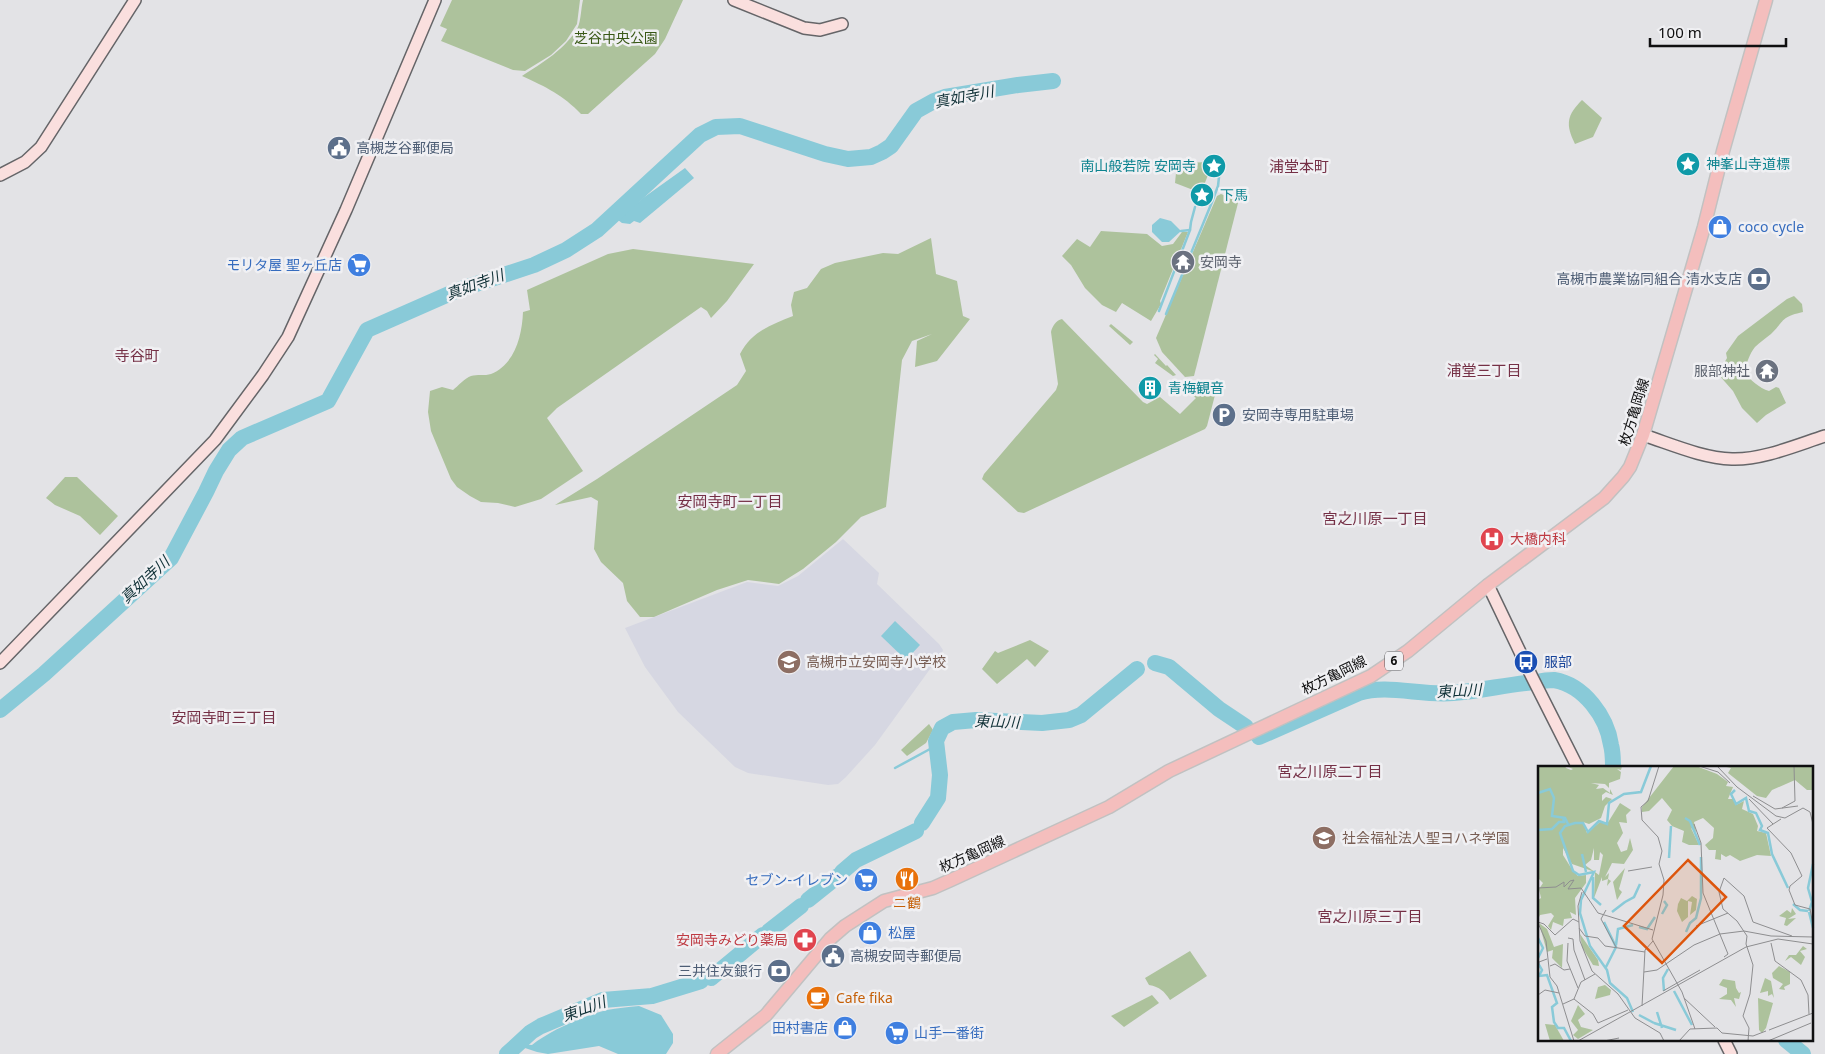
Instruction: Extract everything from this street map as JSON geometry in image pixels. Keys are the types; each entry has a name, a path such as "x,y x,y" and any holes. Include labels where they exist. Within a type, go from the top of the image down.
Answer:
{"main road":[{"name":"枚方亀岡線","path":"717,1054 766,1015 830,939 861,915 884,901 933,888 984,866 1050,833 1109,807 1169,771 1371,676 1408,651 1488,585 1604,498 1623,477 1630,466 1643,435 1704,227 1723,151 1766,0"}],"street":[{"path":"0,175 25,162 41,147 135,0"},
{"path":"0,664 215,440 268,368 288,337 342,219 435,0"},
{"path":"734,0 804,28 820,30 842,24"},
{"path":"1643,435 1684,448 1732,459 1774,452 1825,436"},
{"path":"1488,585 1534,682 1577,766"},
{"path":"1725,1042 1731,1054"}],"shaded area":[{"name":"高槻市立安岡寺小学校","path":"843,539 879,573 877,584 939,644 943,650 940,658 938,658 875,745 838,784 828,785 748,773 735,767 678,712 645,667 625,628 747,582 778,586 798,576"}],"green space":[{"path":"452,0 580,0 577,24 566,41 551,55 525,71 513,70 441,41 447,29 440,26"},
{"name":"芝谷中央公園","path":"583,0 683,0 665,39 655,54 588,114 581,114 554,92 522,76 553,55 573,35 579,24"},
{"path":"1582,100 1602,118 1593,137 1575,144 1570,131 1569,120 1573,110"},
{"path":"1213,162 1201,193 1175,183 1177,163"},
{"path":"1221,194 1236,200 1238,203 1194,376 1185,377 1162,352 1156,338 1217,196"},
{"path":"1101,231 1147,234 1162,246 1173,244 1182,232 1188,232 1160,301 1161,304 1151,321 1122,303 1116,312 1102,305 1085,288 1071,265 1062,256 1077,239 1090,247"},
{"path":"931,238 936,274 957,281 963,316 970,319 937,361 915,367 917,341 932,334 912,341 902,360 886,507 861,517 836,542 803,569 779,584 748,580 717,590 654,617 640,617 627,601 623,583 601,562 594,549 598,501 591,497 555,505 737,385 746,371 740,354 745,346 756,334 777,322 793,316 791,305 794,292 807,288 821,269 835,263 883,253 898,254"},
{"path":"633,249 754,264 727,301 711,318 707,311 701,307 557,408 547,418 583,471 541,499 515,507 481,502 457,487 451,479 431,431 428,412 430,391 442,387 453,390 469,377 491,374 506,363 519,340 523,312 530,310 527,290 608,254"},
{"path":"1794,296 1802,304 1803,312 1787,317 1781,322 1751,352 1746,366 1744,373 1749,378 1765,390 1769,391 1776,387 1779,388 1786,403 1757,423 1742,408 1733,391 1718,374 1727,358 1726,353 1738,336 1787,299"},
{"path":"1062,319 1147,404 1160,397 1180,414 1196,398 1180,386 1181,383 1206,389 1215,395 1205,429 1024,513 1018,512 982,479 984,474 1056,390 1058,384 1051,332 1055,324"},
{"path":"1111,324 1133,342 1130,345 1109,326"},
{"path":"1155,354 1176,375 1173,376 1155,363 1158,359"},
{"path":"65,477 77,477 118,516 100,535 80,516 55,505 46,498"},
{"path":"1030,640 1049,651 1035,667 1027,659 997,684 982,669 995,651 998,653"},
{"path":"929,724 933,730 926,743 907,756 901,750"},
{"path":"1190,951 1207,976 1170,1000 1161,990 1149,985 1145,978"},
{"path":"1152,995 1159,1003 1124,1027 1111,1016"}],"water":[{"path":"685,168 694,178 640,223 634,221 630,224 622,223 618,220 643,198"},
{"path":"1160,218 1171,221 1181,231 1169,242 1162,242 1152,232 1152,225"},
{"path":"895,621 920,645 906,660 881,636"},
{"path":"639,1006 661,1015 673,1034 673,1043 666,1054 618,1054 599,1046 548,1054 519,1046 520,1044 532,1045 557,1029 588,1016 607,1010"}],"waterway":[{"name":"真如寺川","path":"0,710 44,674 171,558 216,471 229,450 242,438 328,401 367,330 458,290 534,265 566,250 597,230 700,135 716,127 740,126 825,154 848,159 871,157 891,146 916,111 934,101 945,97 1053,81"},
{"path":"1166,314 1212,202 1219,177"},
{"path":"1159,311 1190,230 1195,207"},
{"path":"1181,231 1190,230"},
{"name":"東山川","path":"1155,663 1169,667 1219,709 1246,727"},
{"name":"東山川","path":"922,823 938,798 940,775 936,741 942,728 953,722 976,720 1042,723 1069,720 1081,715 1137,669"},
{"name":"東山川","path":"1259,737 1359,693 1381,690 1453,693 1554,680 1575,688 1584,695 1599,713 1609,734 1613,766"},
{"path":"895,768 930,749 936,741"},
{"name":"東山川","path":"842,872 856,860 916,831"},
{"name":"東山川","path":"808,900 838,876"},
{"name":"東山川","path":"769,931 801,906"},
{"name":"東山川","path":"711,978 763,935"},
{"name":"東山川","path":"507,1054 531,1032 541,1026 603,1000 652,996 701,981"},
{"name":"東山川","path":"1788,1042 1803,1054"}],"place":[{"name":"高槻芝谷郵便局","path":"339,148"},
{"name":"神峯山寺道標","path":"1688,164"},
{"name":"南山般若院 安岡寺","path":"1214,166"},
{"name":"下馬","path":"1202,195"},
{"name":"coco cycle","path":"1720,227"},
{"name":"安岡寺","path":"1183,262"},
{"name":"モリタ屋 聖ヶ丘店","path":"359,265"},
{"name":"高槻市農業協同組合 清水支店","path":"1759,279"},
{"name":"服部神社","path":"1767,371"},
{"name":"青梅観音","path":"1150,388"},
{"name":"安岡寺専用駐車場","path":"1224,415"},
{"name":"大橋内科","path":"1492,539"},
{"name":"高槻市立安岡寺小学校","path":"789,662"},
{"name":"服部","path":"1526,662"},
{"name":"社会福祉法人聖ヨハネ学園","path":"1324,838"},
{"name":"ニ鶴","path":"907,879"},
{"name":"セブン-イレブン","path":"866,880"},
{"name":"松屋","path":"870,933"},
{"name":"安岡寺みどり薬局","path":"805,940"},
{"name":"高槻安岡寺郵便局","path":"833,956"},
{"name":"三井住友銀行","path":"779,971"},
{"name":"Cafe fika","path":"818,998"},
{"name":"田村書店","path":"845,1028"},
{"name":"山手一番街","path":"897,1033"}],"district":[{"name":"浦堂本町","path":"1299,167"},
{"name":"寺谷町","path":"137,356"},
{"name":"浦堂三丁目","path":"1484,371"},
{"name":"安岡寺町一丁目","path":"730,502"},
{"name":"宮之川原一丁目","path":"1375,519"},
{"name":"安岡寺町三丁目","path":"224,718"},
{"name":"宮之川原二丁目","path":"1330,772"},
{"name":"宮之川原三丁目","path":"1370,917"}]}
